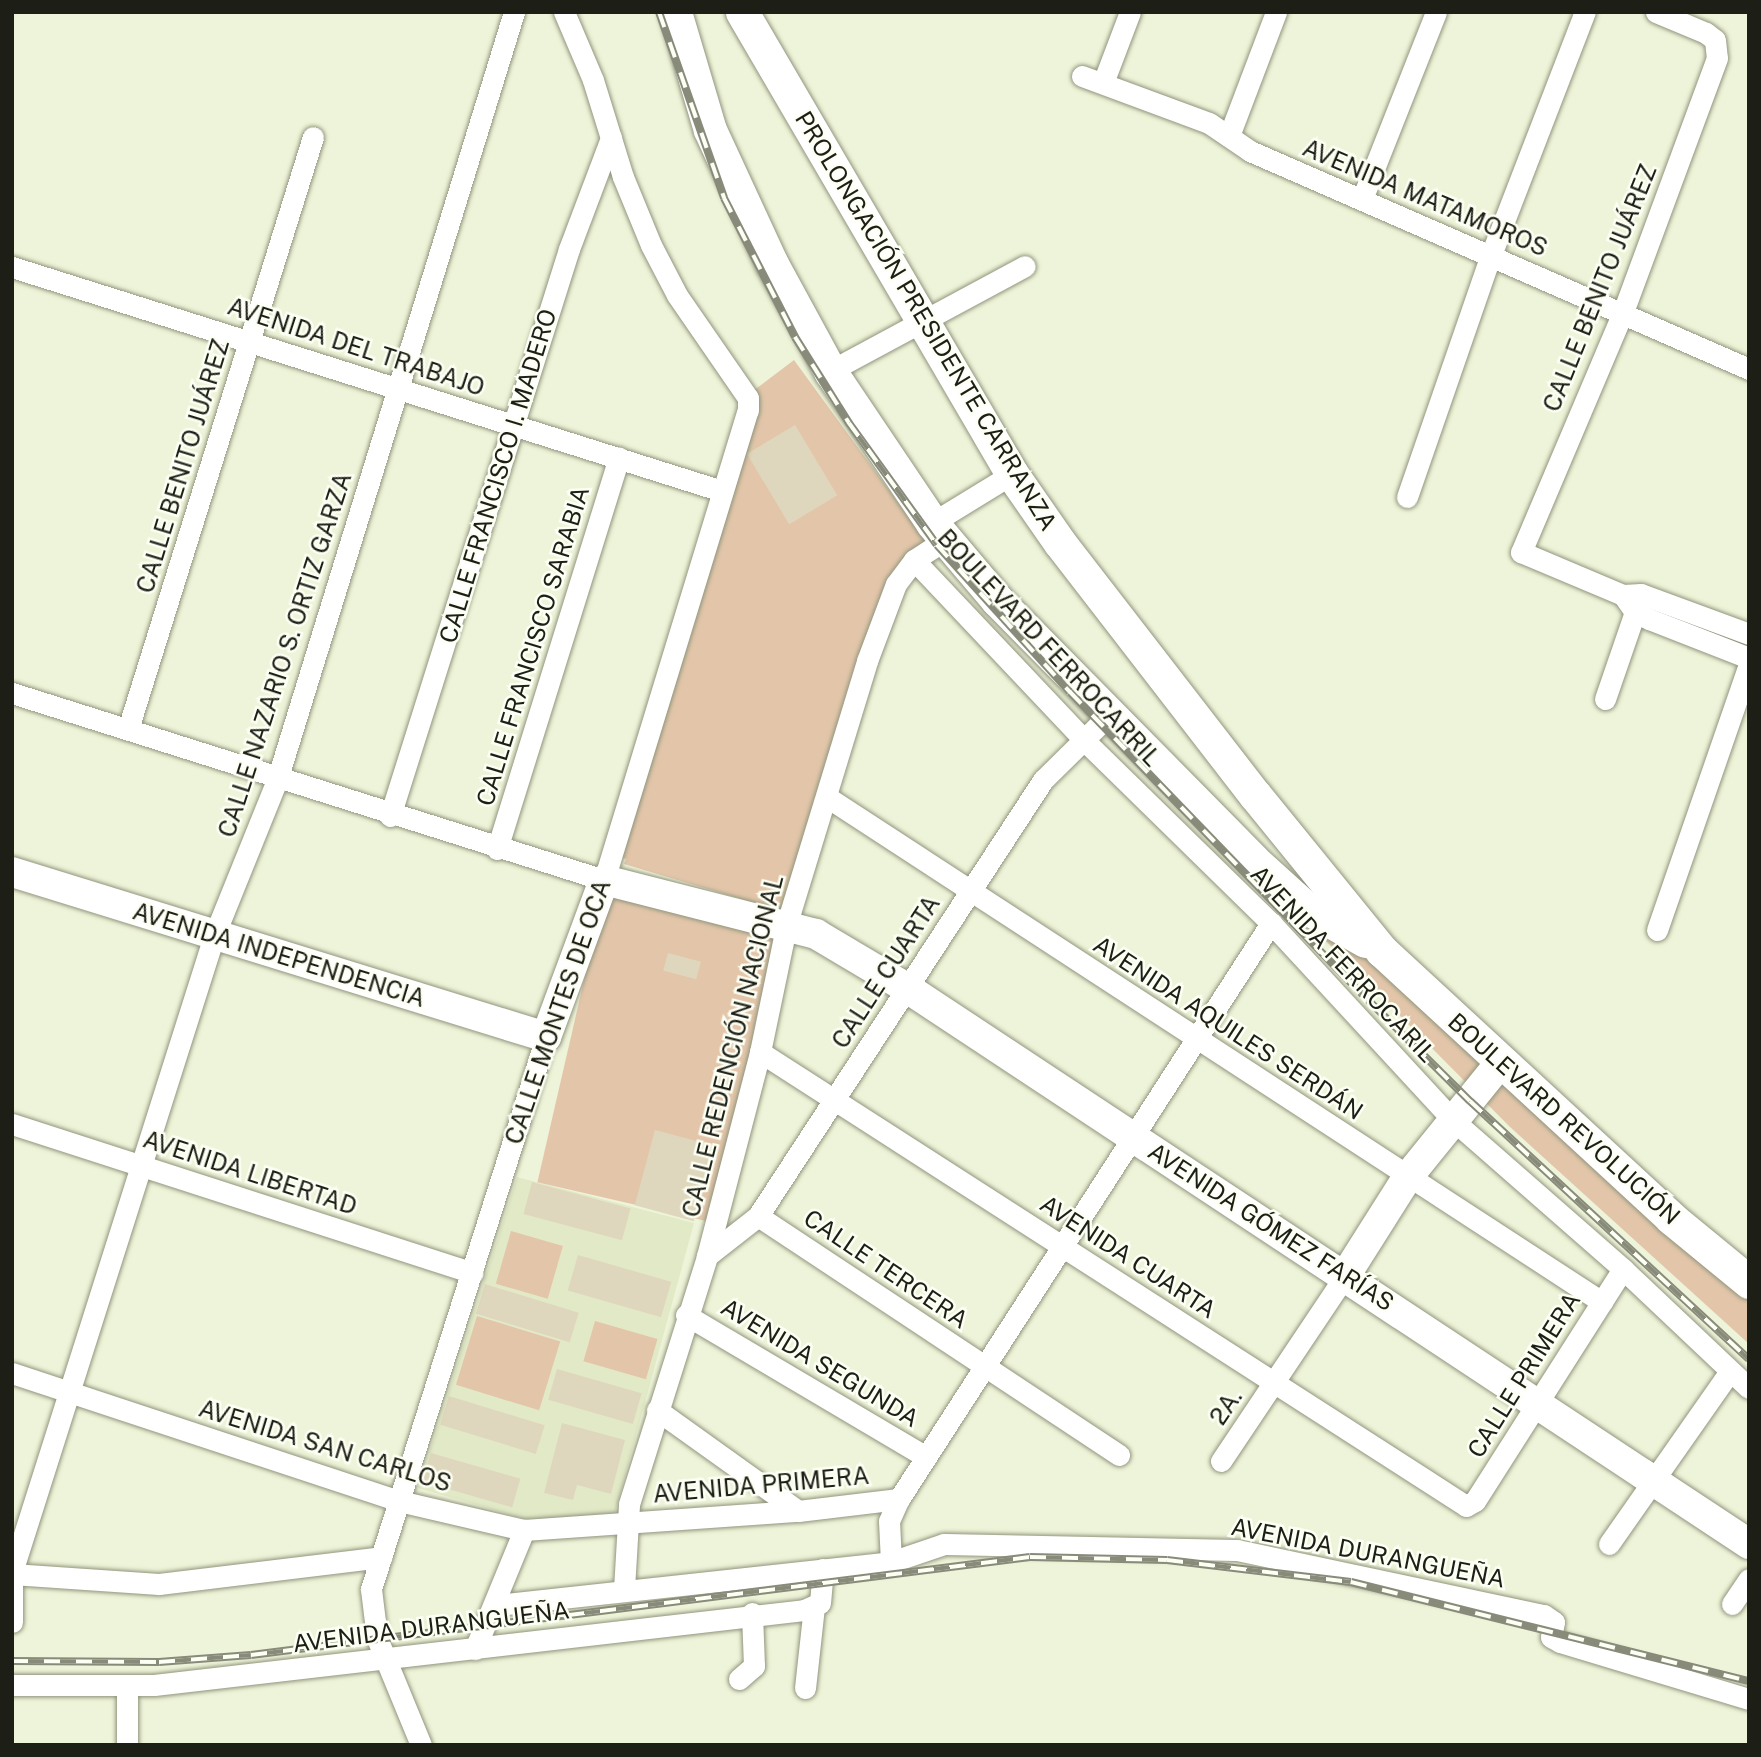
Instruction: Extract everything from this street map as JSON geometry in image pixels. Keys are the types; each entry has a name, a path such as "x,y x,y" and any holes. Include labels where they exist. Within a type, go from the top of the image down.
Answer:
{"main road":[{"name":"PROLONGACIÓN PRESIDENTE CARRANZA","path":"743,12 921,322 1012,474 1146,657 1382,951"},
{"name":"BOULEVARD FERROCARRIL","path":"680,14 710,130 772,264 830,371 939,531 1109,715 1306,907 1382,951"},
{"name":"AVENIDA INDEPENDENCIA","path":"12,872 546,1037"},
{"path":"604,880 787,923"},
{"name":"CALLE MONTES DE OCA","path":"546,1037 604,880"},
{"name":"AVENIDA GÓMEZ FARÍAS","path":"787,923 846,948 1749,1544"},
{"name":"BOULEVARD REVOLUCIÓN","path":"1382,951 1500,1063 1749,1282"},
{"path":"1345,1276 1408,1178 1500,1063"}],"street":[{"name":"CALLE NAZARIO S. ORTIZ GARZA","path":"12,1573 214,936 277,780 514,12"},
{"path":"564,12 593,80 611,138"},
{"path":"1103,83 1130,12"},
{"path":"1229,136 1276,12"},
{"path":"1362,199 1436,12"},
{"path":"1407,497 1491,255 1585,12"},
{"name":"CALLE BENITO JUÁREZ","path":"1633,600 1521,552 1623,312 1717,58 1715,40 1656,12"},
{"name":"AVENIDA MATAMOROS","path":"1082,76 1209,123 1250,151 1749,369"},
{"name":"CALLE BENITO JUÁREZ","path":"128,729 313,137"},
{"name":"CALLE MONTES DE OCA","path":"604,880 748,410 744,387 677,295 638,215 611,138"},
{"name":"CALLE FRANCISCO I. MADERO","path":"390,816 569,249 611,138"},
{"path":"830,371 1025,265"},
{"name":"AVENIDA DEL TRABAJO","path":"12,267 400,387 722,491"},
{"name":"CALLE FRANCISCO SARABIA","path":"497,849 619,458"},
{"name":"CALLE REDENCIÓN NACIONAL","path":"624,1589 628,1522 657,1410 707,1255 760,1052 787,923 881,622 896,584 914,559 939,531 1012,474"},
{"name":"AVENIDA FERROCARIL","path":"914,559 1084,740 1271,923 1454,1121 1623,1269 1749,1388"},
{"path":"1633,600 1749,634"},
{"path":"1633,600 1749,658"},
{"path":"1605,699 1633,600"},
{"path":"1657,930 1749,664"},
{"path":"12,693 390,816 604,880"},
{"name":"CALLE CUARTA","path":"707,1255 758,1216 1043,780 1109,715"},
{"name":"AVENIDA AQUILES SERDÁN","path":"827,797 1602,1302"},
{"path":"891,1562 889,1521 899,1499 1271,923"},
{"name":"CALLE MONTES DE OCA","path":"416,1743 377,1638 372,1589 546,1037"},
{"name":"AVENIDA CUARTA","path":"760,1052 1466,1506"},
{"name":"AVENIDA LIBERTAD","path":"12,1124 472,1273"},
{"name":"CALLE TERCERA","path":"758,1216 1119,1455"},
{"name":"CALLE PRIMERA","path":"1466,1506 1475,1501 1623,1269"},
{"name":"2A.","path":"1221,1461 1345,1276"},
{"name":"AVENIDA SEGUNDA","path":"686,1315 926,1457"},
{"path":"1609,1544 1730,1371"},
{"name":"AVENIDA SAN CARLOS","path":"12,1373 399,1501 524,1530 628,1522"},
{"path":"657,1410 798,1511"},
{"name":"AVENIDA PRIMERA","path":"628,1522 798,1511 899,1499"},
{"path":"475,1649 482,1623 497,1605 524,1530"},
{"name":"AVENIDA DURANGUEÑA","path":"497,1605 624,1589 891,1562 944,1544 1237,1550 1544,1615 1554,1622 1551,1637 1560,1642 1749,1699"},
{"path":"12,1573 159,1584 381,1557"},
{"path":"805,1688 814,1607 820,1603 823,1569"},
{"path":"1732,1604 1749,1579"},
{"path":"12,1580 12,1622"},
{"name":"AVENIDA DURANGUEÑA","path":"12,1685 127,1687 387,1660 814,1607"},
{"path":"738,1679 754,1666 752,1613"},
{"path":"127,1687 127,1745"}],"shaded area":[{"path":"794,360 926,541 896,571 792,914 624,864 626,859 616,857 753,391"},
{"path":"606,885 784,926 716,1223 537,1182"},
{"path":"1320,935 1375,957 1749,1296 1749,1344 1509,1126"},
{"path":"517,1177 694,1223 614,1516 526,1519 418,1488"},
{"path":"511,1231 563,1246 548,1299 496,1284"},
{"path":"477,1316 560,1341 539,1410 456,1385"},
{"path":"595,1321 657,1339 646,1379 583,1361"}],"building":[{"path":"795,425 837,495 789,524 747,454"},
{"path":"668,953 701,962 696,979 663,970"},
{"path":"655,1130 714,1146 694,1221 635,1205"},
{"path":"532,1182 631,1208 622,1240 523,1214"},
{"path":"578,1255 671,1282 661,1317 568,1291"},
{"path":"485,1284 579,1313 570,1342 476,1314"},
{"path":"557,1369 642,1393 633,1424 548,1400"},
{"path":"449,1396 545,1425 536,1454 440,1425"},
{"path":"562,1423 625,1440 611,1494 577,1485 573,1500 544,1493"},
{"path":"431,1453 520,1479 512,1507 423,1482"}],"railway":[{"path":"659,12 724,198 795,337 849,423 937,545 1070,692 1346,978 1470,1101 1749,1359"},
{"path":"12,1661 159,1662 251,1655 1030,1557 1167,1560 1351,1582 1749,1681"}]}
